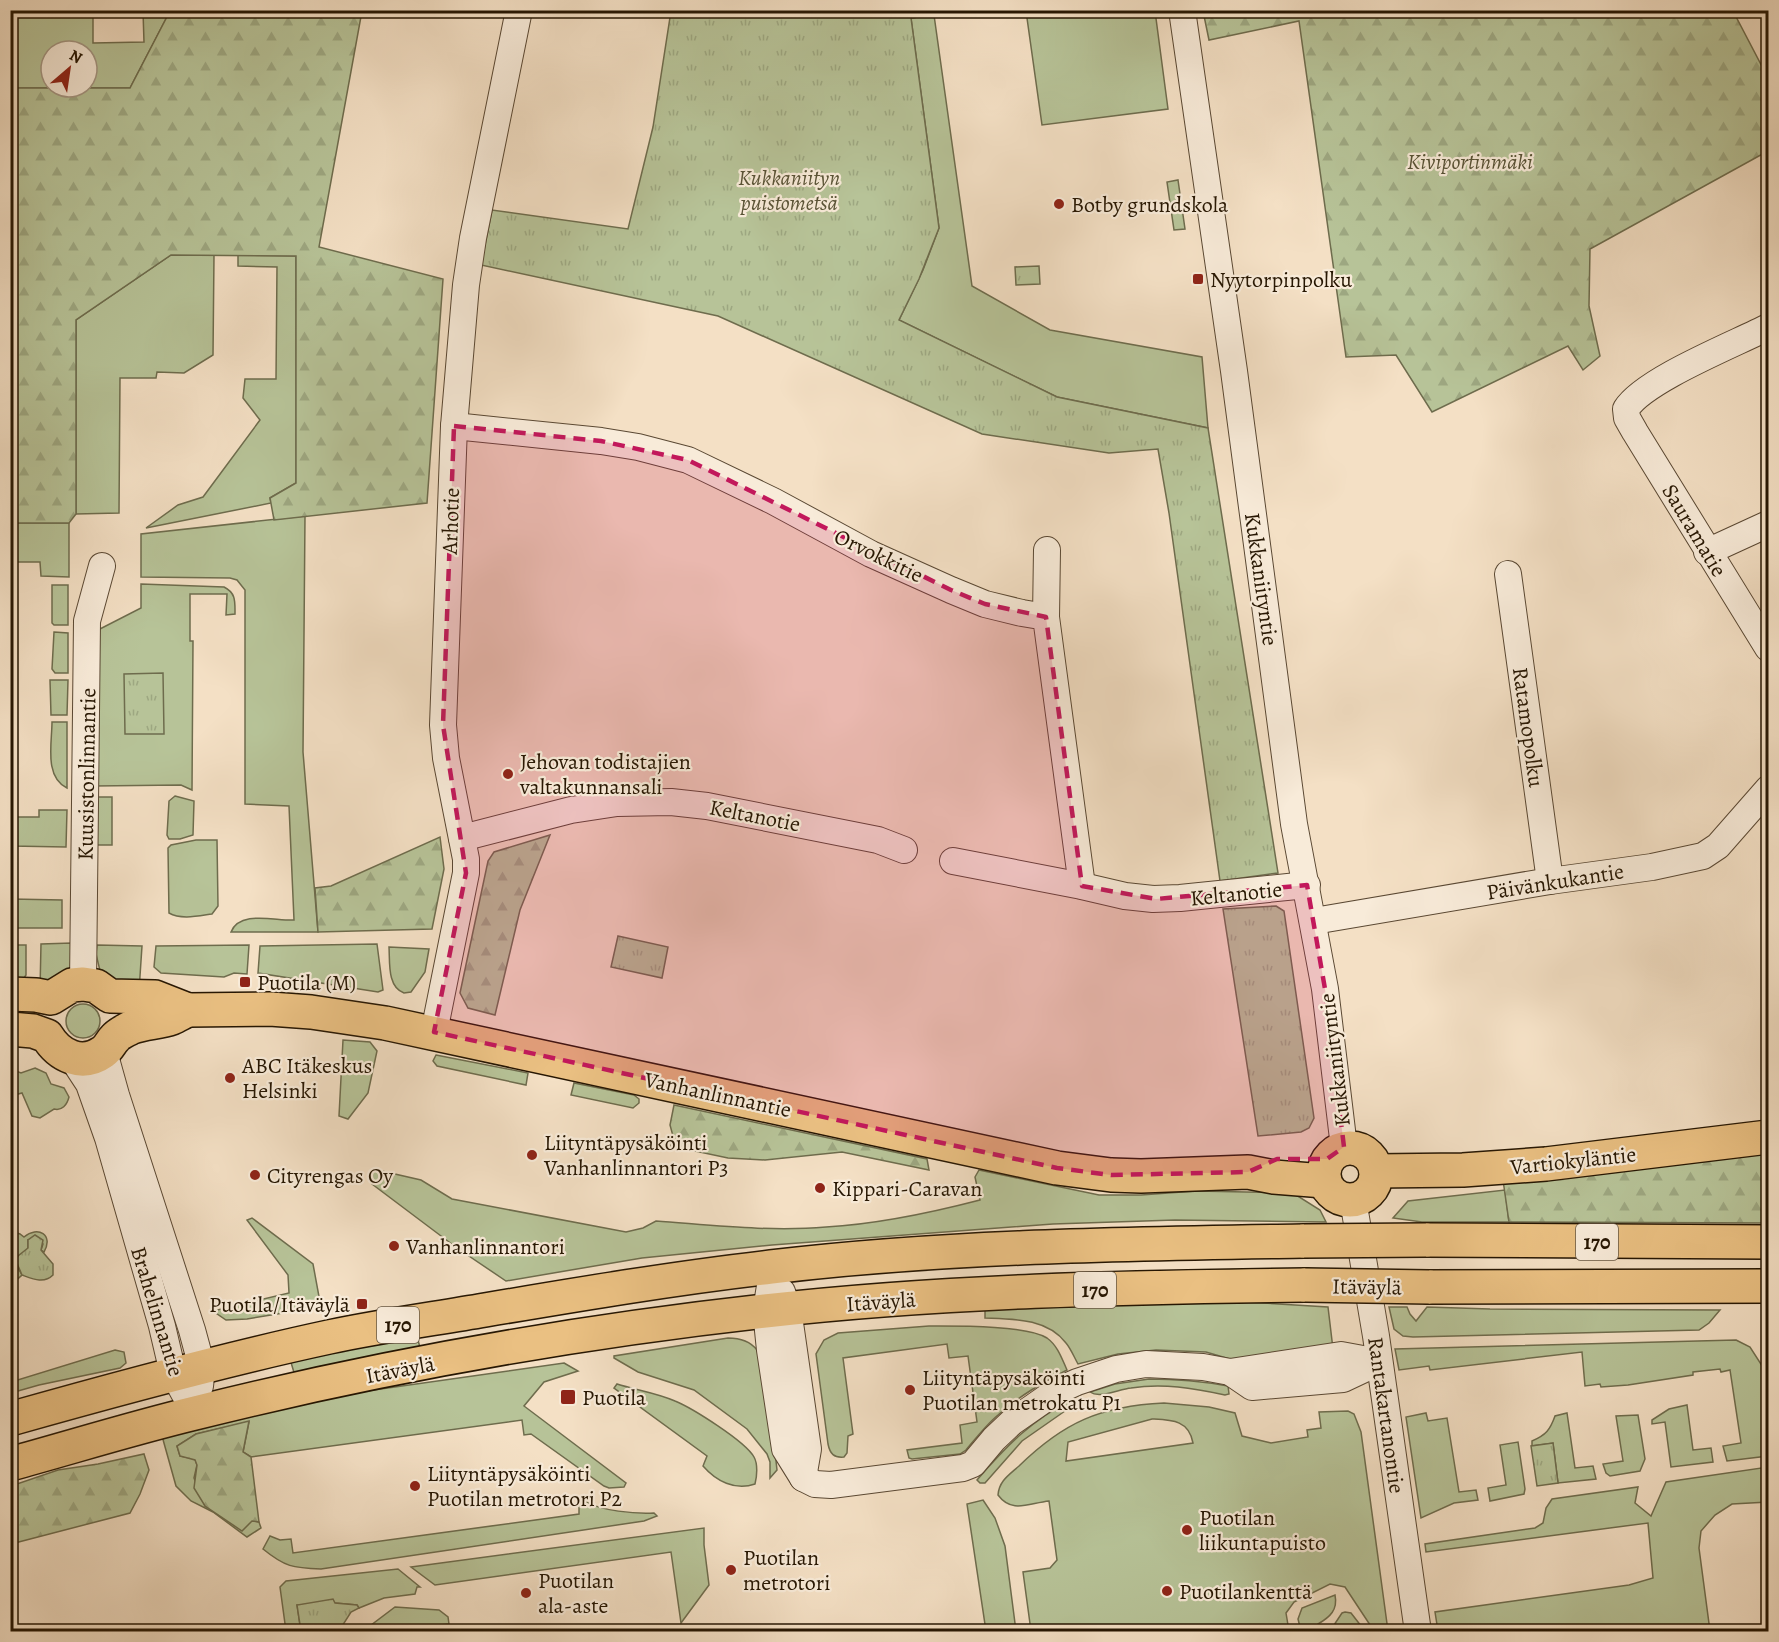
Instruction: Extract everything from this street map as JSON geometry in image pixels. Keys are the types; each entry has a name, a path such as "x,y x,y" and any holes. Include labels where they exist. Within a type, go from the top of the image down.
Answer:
{"main road":[{"name":"Vanhanlinnantie","path":"51,998 72,985 155,997 189,1010 270,1009 311,1012 434,1032 1056,1168 1111,1175 1141,1176 1248,1172 1277,1159 1295,1157 1332,1163"},
{"path":"10,994 51,998"},
{"name":"Vanhanlinnantie","path":"72,1058 94,1057 145,1022 172,1018 189,1010"},
{"path":"10,1029 33,1031 48,1036 53,1046 72,1058"},
{"name":"Vartiokyläntie","path":"1376,1171 1463,1170 1546,1164 1768,1137"},
{"path":"1353,1147 1369,1155 1376,1171 1373,1186 1368,1193 1353,1200 1344,1200 1328,1190 1332,1163 1353,1147"},
{"name":"Itäväylä","path":"10,1419 188,1370 331,1337 596,1291 773,1266 918,1253 1052,1246 1426,1240 1768,1242"},
{"name":"Itäväylä","path":"10,1464 195,1413 345,1379 600,1334 777,1310 886,1300 1180,1287 1768,1286"}],"street":[{"name":"Arhotie","path":"434,1032 466,873 462,838 446,758 443,725 454,426 465,295 473,238 519,10"},
{"name":"Kukkaniityntie","path":"1182,10 1234,371 1294,824 1325,989 1332,1163"},
{"name":"Sauramatie","path":"1768,327 1680,370 1640,393 1626,409 1627,418 1707,552 1768,648"},
{"name":"Orvokkitie","path":"454,426 601,441 688,459 871,554 941,585 985,604 1022,614 1046,617"},
{"path":"1707,552 1768,524"},
{"path":"1047,550 1046,617 1082,886"},
{"name":"Kuusistonlinnantie","path":"96,990 87,621 102,566"},
{"name":"Ratamopolku","path":"1508,574 1550,881"},
{"name":"Päivänkukantie","path":"1314,921 1550,881 1652,867 1702,856 1718,846 1768,789"},
{"name":"Keltanotie","path":"462,838 571,810 617,803 671,802 707,806 878,840 904,850"},
{"name":"Keltanotie","path":"953,861 1125,896 1156,899 1306,885"},
{"path":"96,990 118,1012 110,1044"},
{"path":"48,1036 45,1023 51,998"},
{"name":"Brahelinnantie","path":"110,1044 116,1095 185,1307 188,1370 195,1413"},
{"name":"Brahelinnantie","path":"72,1058 89,1084 188,1370"},
{"name":"Rantakartanontie","path":"1353,1200 1418,1632"},
{"path":"773,1266 785,1449 803,1478 814,1485 831,1485 963,1468 973,1464 1012,1422 1054,1392 1116,1369 1146,1364 1176,1364 1230,1372 1341,1355 1379,1362"}],"highlighted area":[{"path":"454,426 601,441 688,460 951,590 985,604 1046,617 1082,886 1156,899 1307,885 1325,989 1344,1147 1327,1159 1277,1159 1248,1172 1111,1175 1057,1168 434,1032 466,873 443,725"}],"green space":[{"path":"11,11 93,11 93,39 39,39 39,88 11,88"},
{"path":"143,11 170,11 130,88 99,88 99,43 144,42"},
{"path":"170,11 362,11 319,247 443,279 427,503 274,520 270,498 296,483 296,256 171,255 76,320 76,514 69,523 11,523 11,88 39,88 39,99 99,99 99,88 130,88"},
{"name":"Kukkaniityn puistometsä","path":"671,11 940,11 940,14 911,18 939,228 919,279 899,320 1057,397 1208,428 1278,873 1220,881 1158,449 1109,453 982,434 718,316 481,265 492,210 628,229 653,127"},
{"path":"1026,11 1040,11 1041,16 1082,11 1155,11 1168,109 1042,125"},
{"name":"Kiviportinmäki","path":"1203,11 1733,11 1768,78 1768,151 1590,249 1589,306 1600,356 1583,370 1568,346 1432,412 1396,355 1346,357 1299,21 1209,40"},
{"path":"934,15 972,286 1050,330 1202,357 1208,428 1057,397 899,320 923,270 939,228 911,18"},
{"path":"1178,180 1185,229 1174,230 1167,182"},
{"path":"171,255 214,255 213,355 184,373 157,372 156,378 120,378 119,513 76,514 76,320"},
{"path":"238,255 296,256 296,483 270,498 271,503 146,528 178,505 203,497 260,420 243,398 245,379 276,379 277,267 238,266"},
{"path":"1039,266 1040,284 1016,285 1015,267"},
{"path":"305,516 303,752 318,932 231,932 236,925 250,919 294,920 289,806 245,804 245,590 237,580 230,578 141,577 141,534"},
{"path":"11,523 69,523 69,577 41,576 40,562 11,562"},
{"path":"141,584 224,587 231,592 234,598 235,614 226,615 227,594 190,594 190,641 193,641 192,790 181,785 94,786 94,632 141,608"},
{"path":"52,585 68,585 68,625 52,623"},
{"path":"54,632 68,633 68,673 55,673 52,669"},
{"path":"163,673 164,734 125,734 124,674"},
{"path":"50,680 68,680 67,715 51,715"},
{"path":"52,722 67,722 67,788 60,783 52,768"},
{"path":"175,796 194,801 193,835 180,839 169,839 167,835 169,801"},
{"path":"94,797 112,797 112,845 95,845"},
{"path":"39,810 67,810 66,847 11,846 11,817 39,817"},
{"path":"550,835 520,910 495,1015 468,1008 460,993 488,861 494,852"},
{"path":"440,837 444,869 432,929 318,932 315,888 331,886"},
{"path":"196,840 217,840 218,906 212,914 190,917 174,915 169,913 168,848 171,845"},
{"path":"11,899 62,900 62,928 11,928"},
{"path":"1276,906 1284,911 1314,1118 1309,1128 1301,1132 1258,1136 1223,909"},
{"path":"618,936 668,947 662,978 611,967"},
{"path":"72,943 70,974 40,990 41,944"},
{"path":"377,944 383,990 378,992 258,973 260,946"},
{"path":"11,945 26,945 26,975 22,981 11,984"},
{"path":"97,945 142,946 139,991 101,975 96,954"},
{"path":"249,945 247,974 234,973 224,977 161,973 154,967 156,946"},
{"path":"389,947 429,949 425,972 411,992 404,993 399,990 392,980"},
{"path":"83,1004 95,1009 100,1021 95,1033 83,1038 71,1033 66,1021 71,1009"},
{"path":"343,1040 370,1042 377,1051 368,1093 348,1119 339,1116"},
{"path":"436,1055 528,1073 526,1085 437,1066 433,1061"},
{"path":"35,1068 46,1073 51,1084 64,1088 69,1097 64,1107 54,1109 40,1118 32,1116 22,1093 11,1096 11,1069 21,1073"},
{"path":"574,1083 634,1095 639,1099 639,1103 633,1108 571,1095"},
{"path":"674,1105 927,1159 929,1170 842,1152 765,1160 728,1158 671,1146 673,1136 670,1125"},
{"path":"1768,1149 1768,1223 1509,1222 1503,1180"},
{"path":"373,1169 421,1180 452,1199 626,1232 643,1228 656,1221 784,1229 846,1226 904,1217 980,1200 975,1177 979,1170 1099,1195 1196,1191 1293,1193 1320,1210 1326,1222 1175,1220 1053,1224 772,1245 642,1258 506,1281 457,1248 372,1184 368,1178"},
{"path":"1505,1190 1509,1222 1422,1222 1393,1218 1408,1201"},
{"path":"252,1218 313,1264 320,1302 314,1308 247,1319 226,1320 213,1311 289,1293 288,1275 247,1220"},
{"path":"11,1231 24,1237 39,1232 46,1237 47,1246 44,1252 41,1250 43,1244 28,1240 28,1248 18,1268 22,1275 11,1285"},
{"path":"35,1235 43,1240 41,1250 53,1264 53,1275 50,1278 38,1280 22,1275 16,1261 18,1256 28,1248 28,1240"},
{"path":"1246,1302 1328,1307 1333,1349 1240,1362 1206,1352 1156,1350 1118,1354 1078,1364 1066,1343 1058,1335 1039,1324 985,1318 985,1306"},
{"path":"1389,1307 1407,1307 1416,1321 1427,1307 1720,1310 1709,1323 1699,1330 1413,1337 1403,1336 1394,1329"},
{"path":"929,1326 1008,1328 1037,1334 1047,1338 1054,1345 1067,1370 1031,1390 1006,1408 960,1454 912,1459 909,1458 907,1450 962,1443 960,1425 977,1422 968,1356 949,1358 947,1344 843,1358 853,1434 848,1436 847,1453 844,1457 833,1455 828,1444 816,1354 824,1340 838,1333"},
{"path":"416,1333 421,1351 295,1376 290,1359"},
{"path":"728,1338 740,1339 751,1344 757,1350 765,1372 777,1470 770,1478 770,1462 767,1454 747,1429 694,1390 638,1372 614,1358 614,1356"},
{"path":"1736,1340 1750,1347 1768,1375 1768,1456 1727,1461 1723,1446 1741,1443 1730,1370 1693,1372 1693,1375 1628,1385 1585,1386 1582,1352 1430,1370 1429,1366 1399,1370 1395,1349"},
{"path":"115,1350 124,1352 126,1363 120,1368 11,1393 11,1382"},
{"path":"564,1363 578,1371 544,1382 524,1406 626,1483 624,1487 604,1486 531,1434 524,1435 522,1420 251,1457 243,1452 249,1422 196,1434 177,1446 180,1456 195,1459 197,1465 194,1478 205,1506 259,1522 261,1528 247,1537 213,1512 191,1501 176,1486 162,1436 317,1398"},
{"path":"1149,1379 1228,1386 1229,1394 1155,1386 1104,1394 1090,1392 1115,1384"},
{"path":"617,1384 675,1401 730,1434 754,1457 757,1470 755,1484 733,1485 714,1476 703,1466 707,1456 614,1388"},
{"path":"1074,1398 1075,1404 1022,1441 985,1483 977,1480 1021,1434 1045,1415"},
{"name":"Puotilan liikuntapuisto","path":"1164,1403 1209,1407 1235,1413 1242,1436 1271,1443 1308,1437 1307,1430 1321,1428 1319,1412 1348,1411 1354,1414 1361,1432 1388,1631 1374,1631 1345,1587 1330,1584 1294,1602 1286,1613 1289,1631 1031,1631 1023,1572 1050,1568 1057,1560 1049,1501 1015,1506 1003,1501 998,1495 1000,1486 1008,1475 1036,1451 1068,1428 1102,1413","holes":["1152,1419 1173,1421 1184,1426 1191,1435 1193,1443 1066,1461 1068,1442"]},
{"path":"1687,1405 1693,1450 1711,1448 1713,1462 1671,1467 1665,1422 1652,1424 1652,1420 1669,1409"},
{"path":"1426,1413 1428,1421 1447,1418 1459,1492 1476,1490 1478,1500 1454,1503 1421,1518 1406,1417"},
{"path":"1567,1413 1575,1468 1593,1466 1596,1479 1558,1483 1553,1443 1532,1446 1532,1441 1547,1432 1555,1416"},
{"path":"1638,1415 1645,1459 1640,1471 1610,1476 1606,1473 1603,1464 1623,1461 1616,1416"},
{"path":"249,1421 243,1452 251,1457 259,1522 252,1521 242,1531 205,1506 194,1488 197,1465 195,1460 180,1456 177,1446 196,1434"},
{"path":"1518,1442 1524,1494 1490,1501 1488,1488 1506,1485 1500,1445"},
{"path":"1553,1443 1558,1483 1537,1486 1531,1446"},
{"path":"144,1454 149,1470 130,1513 11,1544 11,1486 58,1470"},
{"path":"1768,1467 1768,1502 1732,1504 1715,1515 1701,1531 1699,1548 1710,1631 1438,1631 1435,1612 1629,1585 1653,1578 1648,1523 1426,1552 1425,1544 1535,1528 1543,1523 1546,1508 1552,1499 1638,1487 1635,1503 1651,1516 1666,1482"},
{"path":"983,1500 995,1518 1005,1546 1016,1631 986,1631 967,1504"},
{"path":"585,1501 609,1509 654,1513 657,1516 644,1521 321,1569 290,1565 277,1560 263,1549 270,1536 280,1540 291,1539 293,1553 579,1514 579,1507"},
{"path":"704,1528 709,1585 681,1623 671,1552 435,1585 411,1567"},
{"path":"398,1569 420,1587 417,1587 415,1594 384,1598 359,1608 357,1605 335,1603 297,1605 301,1632 286,1631 280,1587 286,1581"},
{"path":"1335,1595 1334,1609 1318,1624 1319,1631 1301,1631 1298,1619 1302,1608"},
{"path":"333,1599 335,1603 357,1605 359,1608 351,1612 339,1631 301,1631 297,1605"},
{"path":"395,1607 439,1610 448,1617 449,1624 394,1631 362,1632"},
{"path":"1345,1612 1351,1613 1365,1631 1330,1631"}],"place":[{"name":"Botby grundskola","path":"1059,204"},
{"name":"Nyytorpinpolku","path":"1198,279"},
{"name":"Jehovan todistajien valtakunnansali","path":"508,774"},
{"name":"Puotila (M)","path":"245,982"},
{"name":"ABC Itäkeskus Helsinki","path":"230,1078"},
{"name":"Liityntäpysäköinti Vanhanlinnantori P3","path":"532,1155"},
{"name":"Cityrengas Oy","path":"255,1175"},
{"name":"Kippari-Caravan","path":"820,1188"},
{"name":"Vanhanlinnantori","path":"394,1246"},
{"name":"Puotila/Itäväylä","path":"362,1304"},
{"name":"Liityntäpysäköinti Puotilan metrokatu P1","path":"910,1390"},
{"name":"Puotila","path":"568,1397"},
{"name":"Liityntäpysäköinti Puotilan metrotori P2","path":"415,1486"},
{"name":"Puotilan liikuntapuisto","path":"1187,1530"},
{"name":"Puotilan metrotori","path":"731,1570"},
{"name":"Puotilankenttä","path":"1167,1591"},
{"name":"Puotilan ala-aste","path":"526,1593"}]}
